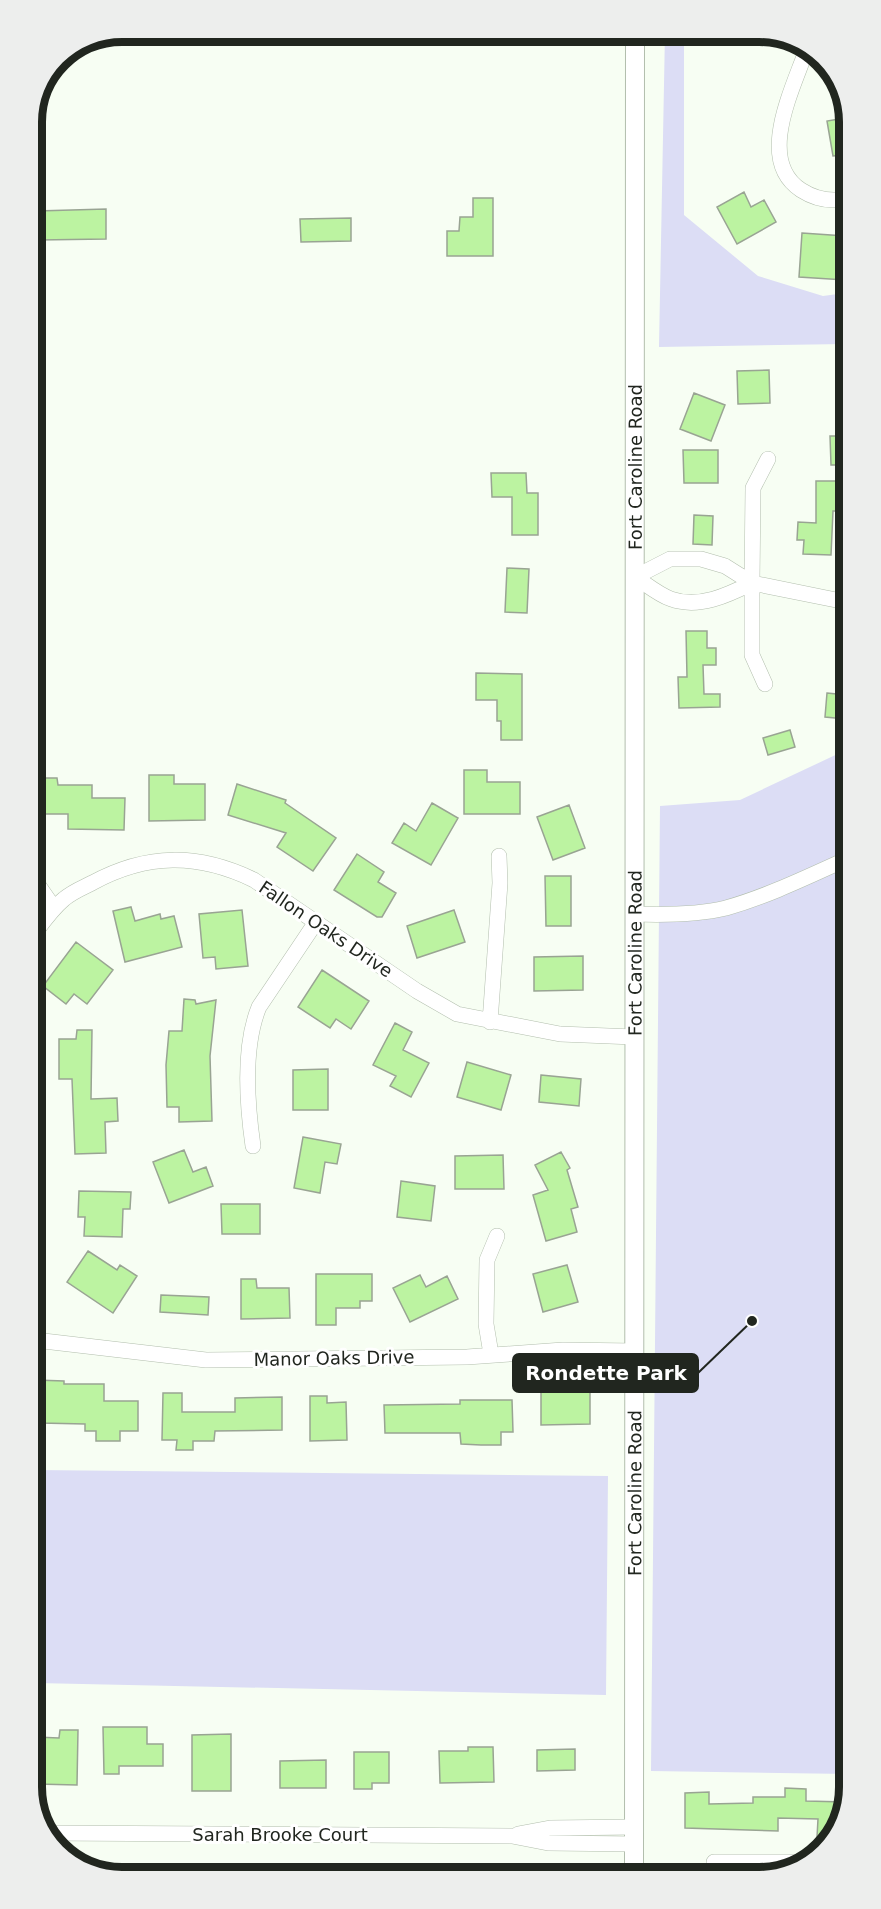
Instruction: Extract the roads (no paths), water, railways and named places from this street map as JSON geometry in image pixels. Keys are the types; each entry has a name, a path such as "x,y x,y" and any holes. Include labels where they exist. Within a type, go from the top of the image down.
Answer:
{"street":[{"name":"Fort Caroline Road","path":"634,42 634,1867"},
{"path":"804,56 780,129 777,149 783,171 793,185 808,195 831,202 839,200"},
{"path":"765,684 752,655 753,488 768,459"},
{"path":"635,577 670,559 701,559 725,566 752,583 839,601"},
{"path":"635,577 672,599 696,602 722,598 752,583"},
{"path":"490,1023 500,883 499,856"},
{"name":"Fallon Oaks Drive","path":"42,924 66,897 115,870 172,859 229,868 255,880 436,1003 458,1014 490,1023 560,1034 634,1037"},
{"path":"633,914 662,915 724,909 775,892 839,863"},
{"path":"42,891 54,908"},
{"path":"253,1146 249,1108 250,1040 254,1020 259,1007 316,922"},
{"path":"490,1354 486,1324 487,1260 497,1236"},
{"name":"Manor Oaks Drive","path":"42,1341 206,1359 466,1357 563,1350 634,1351"},
{"name":"Sarah Brooke Court","path":"56,1833 512,1836 548,1843 634,1835"},
{"path":"714,1862 756,1867 778,1864"}],"place":[{"name":"Rondette Park","path":"752,1321"}]}
